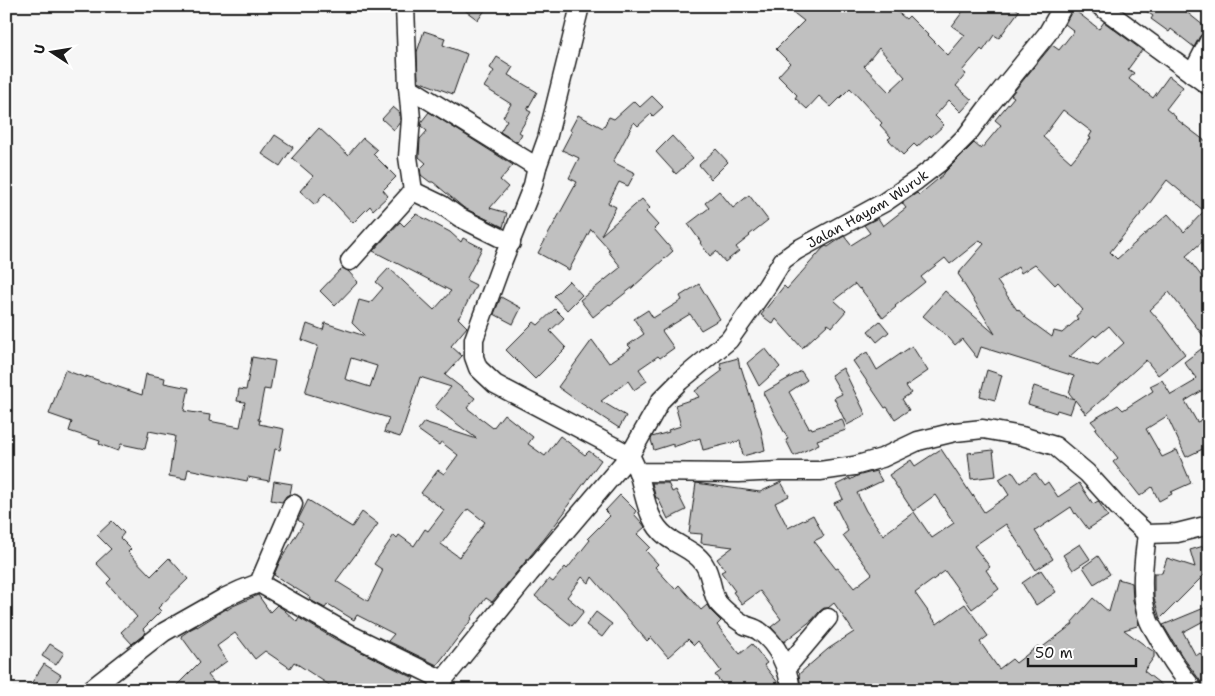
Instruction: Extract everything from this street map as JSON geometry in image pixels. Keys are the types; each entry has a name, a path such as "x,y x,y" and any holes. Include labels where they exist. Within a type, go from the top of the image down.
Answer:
{"street":[{"path":"405,6 411,119 408,157 413,191"},
{"path":"580,6 547,139 533,185 474,339 474,357 478,368 496,384 630,455 638,472 649,512 656,526 666,536 703,562 708,571 718,603 743,624 759,631 775,647 786,668 791,690"},
{"name":"Jalan Hayam Wuruk","path":"440,685 529,574 630,455 661,400 680,381 729,340 783,260 797,250 885,202 939,163 967,135 1046,34 1063,6"},
{"path":"1100,6 1209,86"},
{"path":"1192,74 1209,41"},
{"path":"408,87 537,167"},
{"path":"413,191 511,243"},
{"path":"350,261 413,191"},
{"path":"638,472 739,473 820,471 854,466 882,458 918,441 955,432 983,429 1022,436 1055,446 1087,473 1118,507 1147,534 1177,533 1209,525"},
{"path":"90,690 164,632 224,598 259,583 293,504"},
{"path":"1147,534 1144,554 1143,598 1147,618 1161,644 1194,690"},
{"path":"259,583 440,685"},
{"path":"786,668 828,618"}],"building":[{"path":"459,6 488,6 478,20"},
{"path":"785,6 890,6 906,19 909,16 948,55 965,35 952,26 964,10 966,11 970,6 1013,6 1019,11 999,38 994,35 983,51 981,49 962,71 966,74 956,86 972,100 961,112 949,100 935,116 944,125 917,147 914,144 903,155 888,139 891,137 880,125 882,123 850,88 831,107 819,96 807,109 795,98 797,95 778,76 790,63 776,49 804,21","holes":["879,48 905,77 889,92 864,66"]},
{"path":"1139,6 1179,6 1209,30 1200,36 1194,47 1171,29 1169,32 1151,19 1153,16"},
{"path":"1073,9 1099,29 1104,22 1142,50 1128,69 1134,73 1129,79 1153,98 1169,76 1183,87 1166,109 1209,144 1209,246 1203,241 1186,256 1209,286 1209,343 1169,292 1150,310 1185,354 1158,375 1146,360 1086,414 1075,400 1070,414 1057,410 1056,413 1028,404 1034,386 1074,399 1069,393 1074,376 981,347 977,358 962,339 955,345 923,316 945,291 995,334 958,274 984,244 980,240 950,264 945,258 921,277 925,282 883,318 855,284 834,300 846,311 832,327 828,324 802,348 776,319 773,324 761,315 784,286 787,289 823,248 828,247 844,236 851,245 870,233 864,225 878,218 883,226 906,208 902,203 917,193 919,195 944,174 974,143 981,149 1001,125 995,120 1014,97 1011,95 1052,45 1059,50 1074,31 1065,24","holes":["1063,110 1092,132 1089,137 1091,138 1071,162 1043,137","1167,180 1204,211 1184,232 1168,214 1117,259 1110,252","1035,264 1055,285 1058,282 1083,310 1076,316 1078,319 1062,333 1054,331 1052,337 1026,318 1017,310 997,281 1018,267 1021,273","1109,326 1124,343 1098,366 1069,357 1094,335 1096,337"]},
{"path":"424,31 445,38 443,45 467,54 453,94 418,81 417,52"},
{"path":"497,57 513,67 508,75 537,92 527,110 531,112 519,132 522,134 517,142 500,132 507,120 503,117 511,104 484,87 494,71 490,68"},
{"path":"652,96 663,107 653,116 651,114 638,126 634,122 613,162 635,173 628,186 619,182 608,203 616,207 601,235 642,199 650,208 646,212 658,225 654,229 673,251 633,287 593,317 580,300 621,267 608,251 610,250 591,229 569,270 538,253 577,182 569,178 579,158 562,150 578,115 603,128 609,117 614,119 634,101 640,107"},
{"path":"393,107 400,113 400,122 394,130 382,119"},
{"path":"429,112 513,165 500,180 508,187 490,208 507,213 503,227 464,208 433,182 430,182 421,175 420,169 426,163 419,157 420,139 427,131 421,126 422,121"},
{"path":"319,128 348,155 363,138 377,150 373,154 396,177 383,190 388,196 373,210 370,206 353,223 325,193 315,205 300,191 313,176 292,158"},
{"path":"275,135 293,147 280,166 262,154"},
{"path":"672,136 693,159 676,174 656,152"},
{"path":"716,149 728,162 711,179 699,165"},
{"path":"719,191 733,208 749,195 768,220 736,247 739,251 725,262 716,251 710,256 688,224 709,208 705,203"},
{"path":"416,214 450,232 461,242 463,238 482,248 466,280 476,285 458,318 467,327 451,346 462,356 445,375 475,398 467,408 493,428 504,414 533,437 528,444 545,456 560,436 585,455 589,451 601,460 545,538 492,602 486,598 437,665 388,641 394,634 357,615 354,620 328,604 325,608 274,575 280,561 303,524 298,520 308,500 352,527 362,512 378,524 336,581 368,601 383,570 374,564 394,535 397,538 399,535 414,546 425,529 428,531 444,510 421,493 438,470 444,474 458,455 441,442 439,445 418,430 424,422 477,439 435,407 451,387 420,377 400,437 384,432 389,418 305,393 318,346 302,340 307,324 323,330 325,323 365,336 352,323 359,300 370,303 383,288 376,282 389,268 434,310 451,291 373,251 400,222 404,226","holes":["351,358 377,366 370,387 345,379","468,509 485,522 459,557 441,544"]},
{"path":"342,268 348,271 358,282 335,306 320,291"},
{"path":"569,281 582,295 567,310 554,296"},
{"path":"699,284 720,319 701,330 690,314 662,331 674,348 639,369 647,381 634,390 628,381 601,401 626,416 619,428 558,387 592,340 609,363 631,348 628,345 644,334 634,319 648,310 653,318 682,300 680,296"},
{"path":"501,297 521,308 513,324 494,314"},
{"path":"555,309 564,318 550,331 566,348 535,379 506,350 534,322 538,325"},
{"path":"880,321 889,332 877,342 868,331"},
{"path":"1209,343 1209,395 1205,389 1185,401 1197,422 1204,419 1209,431 1209,446 1186,457 1167,416 1146,429 1162,457 1177,450 1191,483 1171,492 1172,494 1159,501 1152,487 1140,496 1113,462 1118,458 1091,421 1118,405 1123,410 1153,391 1150,386 1162,380 1171,395 1195,381 1196,378 1184,362"},
{"path":"912,346 928,371 906,386 911,393 902,399 909,410 895,419 887,407 885,408 853,361 867,352 877,370"},
{"path":"765,348 780,367 759,386 747,363"},
{"path":"252,357 275,361 270,390 264,389 258,420 260,420 259,424 284,429 280,450 275,449 269,481 248,477 247,481 188,469 186,479 169,476 175,436 149,431 145,449 121,444 118,451 99,444 100,441 69,431 72,422 49,414 65,370 142,395 146,374 165,378 164,383 189,388 184,411 210,415 209,421 240,427 245,402 237,401 239,389 246,390"},
{"path":"738,358 761,430 765,450 743,456 740,441 703,450 700,438 673,447 673,444 654,450 652,437 681,426 675,405 699,397 695,391 722,371 720,363"},
{"path":"843,368 866,415 847,425 834,398 842,394 831,375"},
{"path":"987,370 1002,375 995,400 980,396"},
{"path":"801,371 807,380 789,392 809,428 811,427 812,429 842,419 846,430 817,440 819,444 794,456 786,440 788,439 763,393"},
{"path":"941,449 984,512 1009,495 999,479 1012,471 1020,483 1035,473 1044,485 1048,482 1058,497 1079,483 1093,504 1098,501 1108,516 1088,529 1071,507 1035,531 1053,559 1036,570 1006,524 974,546 990,567 986,570 999,589 972,609 945,571 915,593 937,624 965,604 988,636 980,642 999,669 1012,659 1016,663 1038,646 1040,649 1073,624 1072,622 1093,598 1109,612 1118,579 1132,583 1133,600 1139,624 1124,630 1154,652 1154,657 1144,671 1168,690 801,690 799,674 828,649 854,632 834,603 820,611 812,620 784,642 771,627 781,619 760,591 742,604 721,572 725,570 717,559 733,547 701,543 702,534 689,533 696,483 760,492 781,482 789,496 775,503 788,528 813,515 824,536 814,541 854,588 872,574 843,535 848,531 834,503 843,499 836,485 850,478 850,480 876,471 882,481 857,493 866,511 883,535 914,512 932,538 954,523 935,495 913,511 889,475 911,460 915,466"},
{"path":"993,450 996,476 971,479 968,453"},
{"path":"274,481 292,484 290,494 282,502 271,500"},
{"path":"652,483 668,483 672,492 676,490 686,510 668,519 658,498 656,498"},
{"path":"620,495 636,511 634,514 645,527 637,534 650,547 646,551 658,564 655,567 675,589 679,585 701,610 707,605 721,621 717,625 740,654 752,644 767,663 764,665 779,684 771,690 727,690 715,675 721,671 698,641 694,645 688,639 668,657 651,637 647,641 592,577 589,583 582,577 567,597 584,611 572,626 535,596 549,579 553,582 565,567 567,569 590,540 588,538 610,516 605,511"},
{"path":"112,521 124,533 120,538 131,549 128,552 151,576 169,558 188,579 158,608 161,611 143,629 146,633 132,644 121,632 137,617 107,583 111,579 96,563 111,549 97,535"},
{"path":"1080,544 1090,559 1073,570 1063,555"},
{"path":"1207,545 1209,551 1209,573 1205,574 1160,619 1154,598 1154,573 1162,573 1167,558 1195,567 1190,550"},
{"path":"1098,556 1110,574 1094,584 1083,567"},
{"path":"1041,570 1056,592 1036,605 1022,583"},
{"path":"258,595 270,612 277,605 297,622 299,618 335,639 414,678 406,690 337,690 294,662 290,668 265,651 255,659 235,633 217,646 227,661 208,675 220,690 172,690 200,662 181,636 226,609"},
{"path":"1209,606 1209,618 1183,632 1196,656 1200,653 1209,664 1209,690 1204,690 1202,683 1182,656 1163,625"},
{"path":"596,612 612,624 602,637 586,625"},
{"path":"50,644 64,653 56,665 42,656"},
{"path":"44,664 61,675 51,690 27,690"}]}
